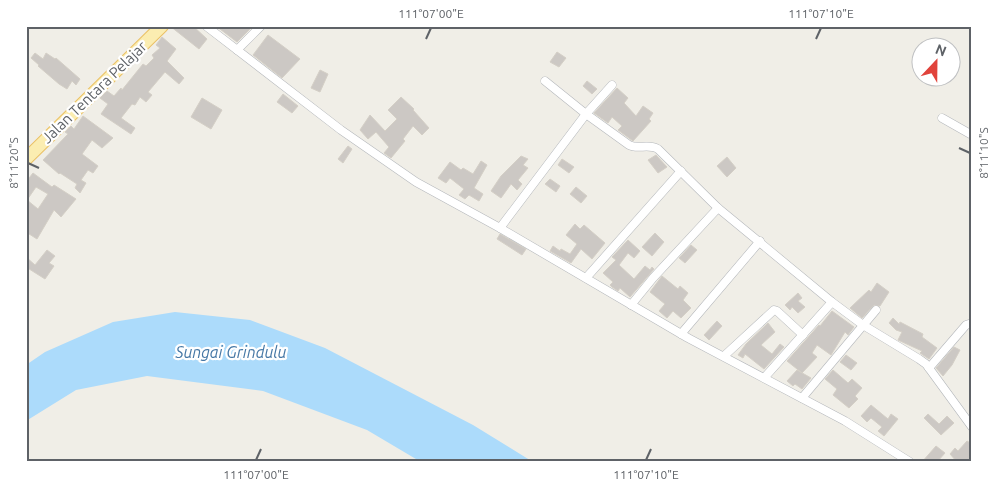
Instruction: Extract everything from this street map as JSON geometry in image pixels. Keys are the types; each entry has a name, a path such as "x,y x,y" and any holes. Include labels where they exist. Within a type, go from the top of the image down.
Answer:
{"main road":[{"name":"Jalan Tentara Pelajar","path":"26,159 162,26"}],"street":[{"path":"206,26 341,130 409,177 681,334 845,421 910,462"},
{"path":"237,50 260,26"},
{"path":"544,81 629,145 633,147 652,146 665,155 718,208 832,302 863,325 919,359 929,368 972,427"},
{"path":"500,228 586,114 612,85"},
{"path":"942,118 972,135"},
{"path":"586,278 681,171"},
{"path":"631,305 653,278 718,208"},
{"path":"681,334 760,241"},
{"path":"764,378 832,302"},
{"path":"724,356 774,310 778,311 803,335"},
{"path":"802,398 876,310"},
{"path":"929,368 966,325 972,323"}],"water":[{"name":"Sungai Grindulu","path":"175,312 250,320 325,348 473,425 533,462 421,462 367,430 263,391 147,376 76,390 26,421 26,365 45,352 113,322"}],"building":[{"path":"170,26 193,26 207,39 199,49"},
{"path":"216,26 253,26 237,42"},
{"path":"268,35 300,59 282,78 253,55"},
{"path":"162,37 176,49 167,61 184,78 179,84 165,72 148,92 152,95 146,102 140,97 135,105 132,104 121,118 135,128 131,134 101,114 108,104 100,98 107,91 114,96 121,88 122,90 143,64 146,66 154,58 152,55 160,48 156,45"},
{"path":"557,52 566,58 559,67 550,62"},
{"path":"35,53 43,59 46,53 56,58 80,79 76,85 72,81 67,89 59,84 31,58"},
{"path":"320,70 328,74 320,92 311,88"},
{"path":"587,81 597,89 592,94 583,86"},
{"path":"617,88 628,98 624,103 636,116 643,106 653,113 649,119 651,121 633,141 618,130 622,126 612,117 608,123 594,113"},
{"path":"283,94 298,106 292,113 277,102"},
{"path":"401,97 414,109 429,128 422,135 413,126 403,139 405,141 391,158 384,153 389,147 376,132 368,139 360,130 370,115 385,131 397,119 388,110"},
{"path":"202,98 222,110 211,129 191,117"},
{"path":"83,116 113,138 102,148 92,140 82,154 98,166 93,173 88,170 81,180 86,183 80,193 75,188 77,184 59,174 43,160 68,134 65,132 71,126 74,129"},
{"path":"348,146 352,149 343,163 338,159"},
{"path":"656,155 667,167 658,173 648,160"},
{"path":"521,156 528,159 523,165 528,168 518,180 522,184 517,190 511,184 501,198 491,191 501,176"},
{"path":"727,157 736,168 727,177 717,166"},
{"path":"562,159 574,167 569,173 558,165"},
{"path":"481,161 487,165 474,188 483,194 479,201 469,195 465,199 459,195 464,189 450,178 446,183 438,178 450,162 461,170 463,168 473,174"},
{"path":"33,173 52,187 54,185 76,199 61,217 54,210 37,239 26,232 26,182","holes":["36,187 48,194 38,209 27,200"]},
{"path":"550,179 560,186 556,192 545,184"},
{"path":"576,187 587,196 581,203 570,194"},
{"path":"575,224 580,229 584,225 605,243 592,259 581,249 571,263 550,251 553,246 560,251 561,249 570,254 577,244 566,235"},
{"path":"655,233 664,242 652,256 642,247"},
{"path":"500,234 526,249 522,255 497,239"},
{"path":"628,240 640,251 634,258 628,253 619,265 634,279 645,266 650,270 652,267 654,269 630,297 620,288 618,291 612,287 610,285 613,282 603,273 616,260 612,257"},
{"path":"691,245 697,250 685,263 679,258"},
{"path":"47,250 55,256 49,263 54,266 45,279 26,267 26,257 35,265"},
{"path":"662,276 678,289 680,286 688,293 683,300 691,308 681,318 673,311 667,318 659,311 665,304 650,292"},
{"path":"877,283 889,292 880,306 874,305 862,318 850,308 869,290 871,292"},
{"path":"798,293 802,298 798,301 805,307 798,313 792,307 790,310 785,305"},
{"path":"832,311 854,327 848,335 845,332 831,355 817,345 812,353 817,357 802,373 787,361"},
{"path":"893,318 899,324 900,322 923,334 922,337 937,348 929,359 920,353 922,351 898,340 902,332 896,330 889,323"},
{"path":"717,321 722,326 709,340 704,335"},
{"path":"768,323 775,332 761,345 772,354 780,344 784,347 764,369 745,354 743,358 738,355 746,344"},
{"path":"954,347 960,350 952,365 943,376 936,368"},
{"path":"846,355 857,363 851,370 840,362"},
{"path":"797,370 811,378 802,389 795,384 793,386 787,381"},
{"path":"833,370 848,383 852,379 862,388 855,396 858,399 849,408 833,395 837,389 825,379"},
{"path":"871,405 888,419 891,414 898,419 884,436 878,431 882,427 871,418 867,422 861,416"},
{"path":"928,414 939,424 947,416 954,423 941,435 924,418"},
{"path":"967,441 972,444 972,462 957,462 950,454 955,448 958,451"},
{"path":"936,446 945,453 937,462 922,462"}]}
